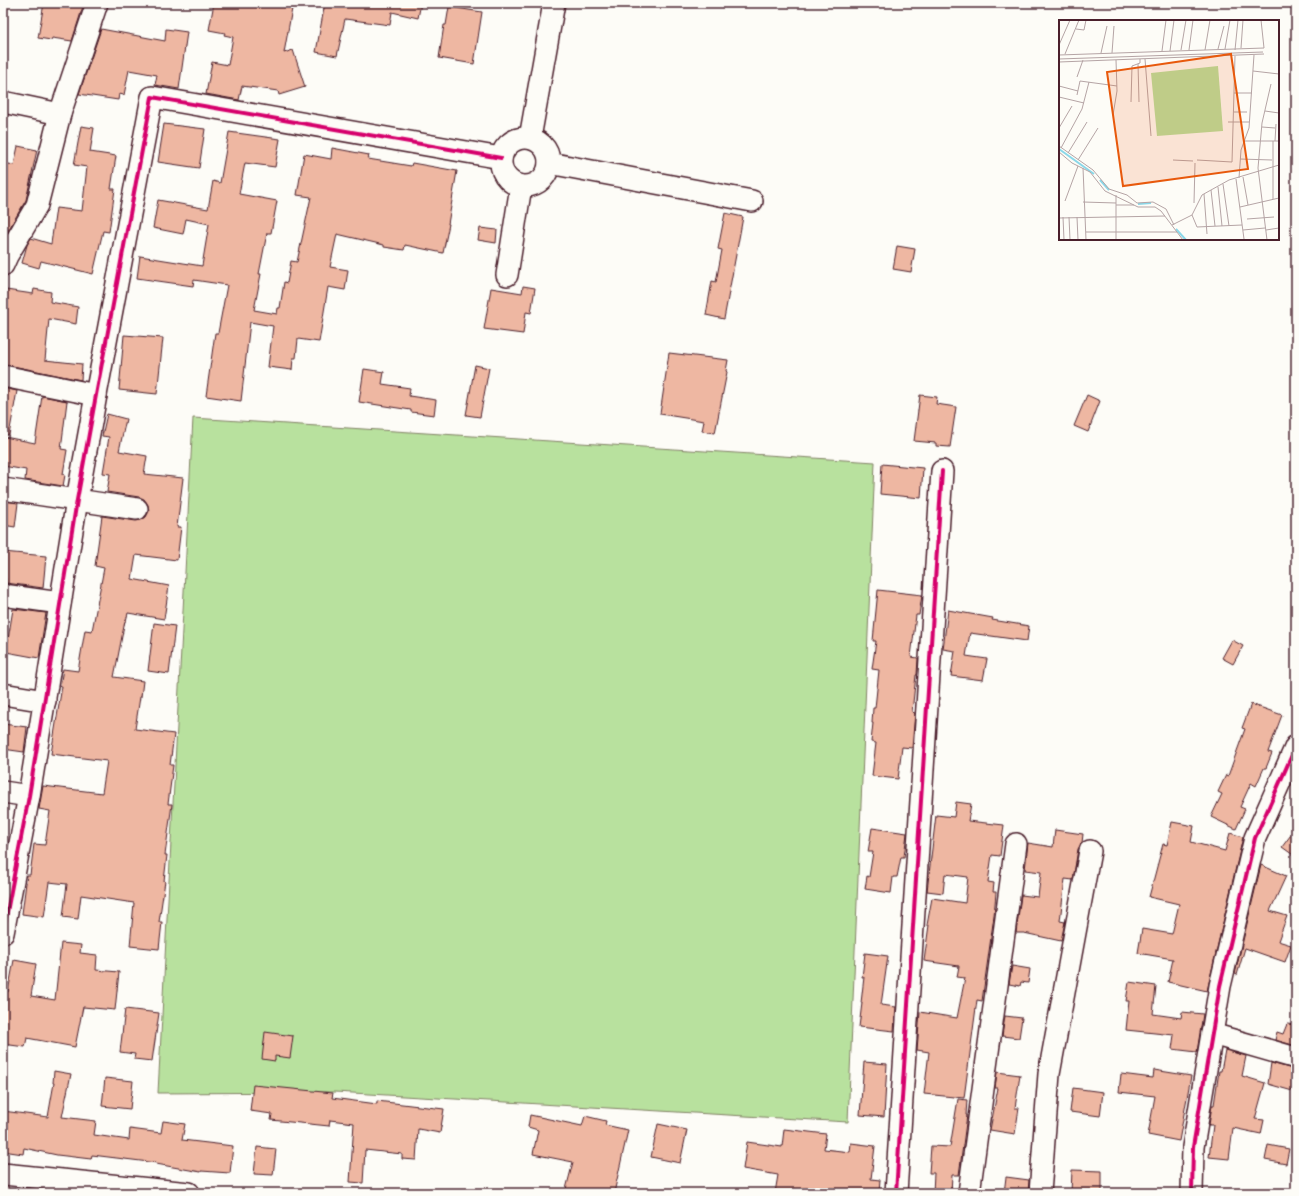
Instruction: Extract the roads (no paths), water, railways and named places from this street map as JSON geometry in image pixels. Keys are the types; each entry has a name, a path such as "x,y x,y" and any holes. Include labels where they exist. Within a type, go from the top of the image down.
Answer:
{"street":[{"path":"3,265 37,205 60,114 97,3"},
{"path":"530,138 554,3"},
{"path":"3,933 29,796 77,500 152,97 501,158"},
{"path":"3,102 60,114"},
{"path":"530,138 538,141 548,154 548,171 543,178 536,183 529,186 521,186 508,180 503,173 501,158 507,145 514,140 530,138"},
{"path":"549,163 752,201"},
{"path":"507,275 521,186"},
{"path":"3,376 96,394"},
{"path":"896,1193 942,471"},
{"path":"3,489 137,509"},
{"path":"3,595 60,603"},
{"path":"3,694 45,701"},
{"path":"1192,1193 1193,1147 1220,986 1255,838 1296,746"},
{"path":"3,792 29,796"},
{"path":"969,1193 1016,844"},
{"path":"1040,1193 1049,1074 1090,851"},
{"path":"1212,1034 1296,1058"},
{"path":"3,1174 189,1193"}]}
